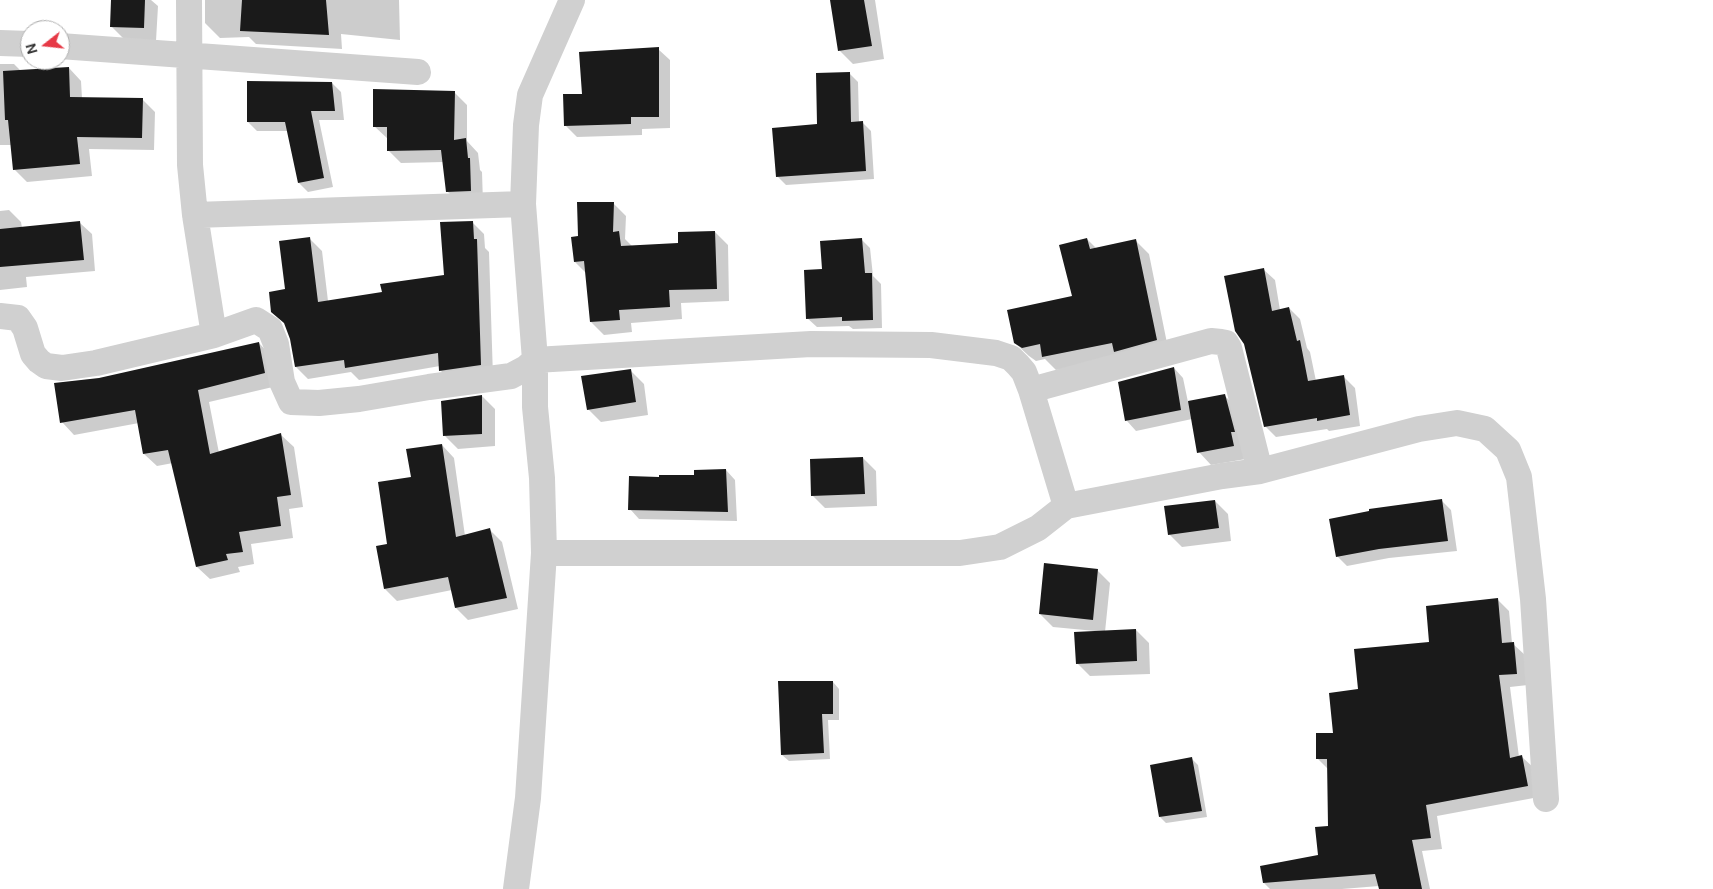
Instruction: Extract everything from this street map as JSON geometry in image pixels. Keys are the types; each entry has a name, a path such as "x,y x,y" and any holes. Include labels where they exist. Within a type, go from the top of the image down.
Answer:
{"street":[{"path":"189,0 190,165 195,215 214,335"},
{"path":"516,889 528,798 544,553 542,478 535,407 536,360 523,204 526,125 530,95 572,0"},
{"path":"0,43 20,44"},
{"path":"70,47 418,72"},
{"path":"195,215 523,204"},
{"path":"0,316 18,318 25,328 33,354 39,361 46,366 62,368 96,363 214,335 256,320 270,329 276,344 282,382 291,402 319,403 360,399 428,387 511,376 536,360 811,344 931,345 996,353 1011,358 1024,372 1066,506"},
{"path":"1031,390 1211,341 1226,343 1229,348 1260,471"},
{"path":"544,553 960,553 1000,547 1038,528 1066,506 1222,476 1260,471 1419,429 1457,423 1485,429 1508,450 1519,477 1532,590 1546,799"}],"building":[{"path":"111,0 145,0 144,28 110,27"},
{"path":"242,0 326,0 329,35 240,31"},
{"path":"830,0 864,0 872,46 838,51"},
{"path":"659,47 659,117 631,117 631,124 564,126 563,94 582,94 579,52"},
{"path":"69,70 70,97 143,98 142,138 77,137 80,164 13,170 8,120 5,120 3,71"},
{"path":"850,72 851,122 863,121 866,171 776,177 772,128 817,124 816,73"},
{"path":"247,81 332,82 335,111 311,111 324,178 298,183 285,122 247,122"},
{"path":"373,89 455,91 454,140 466,138 468,158 470,158 471,191 446,192 441,150 387,151 387,127 373,127"},
{"path":"577,202 614,202 613,232 619,231 621,246 678,243 678,232 715,231 717,289 669,290 670,307 619,310 620,320 590,322 584,261 574,262 571,237 578,236"},
{"path":"80,221 84,260 0,267 0,229"},
{"path":"473,221 474,239 477,239 481,365 439,371 438,353 345,368 344,360 295,367 290,339 284,323 271,312 269,292 285,289 279,241 310,237 318,302 382,292 380,284 444,275 440,222"},
{"path":"862,238 865,273 872,273 873,320 842,321 842,317 806,319 804,270 822,269 820,241"},
{"path":"1087,238 1090,249 1136,239 1157,340 1114,352 1112,343 1042,357 1040,344 1022,348 1014,343 1007,310 1072,296 1059,245"},
{"path":"1264,268 1272,311 1289,307 1297,341 1300,340 1308,381 1344,375 1350,415 1317,421 1317,418 1264,427 1244,344 1235,331 1224,276"},
{"path":"259,342 265,373 198,390 210,454 281,433 291,495 277,497 281,526 239,532 243,552 226,554 228,560 196,567 168,450 143,454 135,410 60,423 54,383 99,378"},
{"path":"1174,367 1181,410 1125,421 1118,382"},
{"path":"631,369 636,402 587,410 581,376"},
{"path":"1225,394 1235,432 1231,432 1234,446 1197,453 1188,401"},
{"path":"482,395 482,434 443,436 441,401"},
{"path":"442,444 456,537 490,528 507,598 455,608 448,577 384,589 376,546 387,544 378,482 411,477 406,449"},
{"path":"863,457 865,494 811,496 810,459"},
{"path":"726,469 728,512 628,510 629,476 694,475 694,470"},
{"path":"1442,499 1448,541 1379,549 1336,557 1329,519 1369,511 1369,509"},
{"path":"1215,500 1219,528 1168,535 1164,506"},
{"path":"1044,563 1098,569 1093,620 1039,614"},
{"path":"1498,598 1502,643 1514,642 1517,674 1499,675 1510,758 1522,755 1528,786 1426,805 1431,838 1412,840 1422,889 1379,889 1375,874 1263,883 1260,866 1318,855 1315,827 1328,826 1327,759 1316,759 1316,733 1333,733 1329,693 1358,689 1354,649 1429,642 1426,606"},
{"path":"1136,629 1137,661 1076,664 1074,632"},
{"path":"778,681 833,681 833,714 822,714 824,753 781,755"},
{"path":"1192,757 1202,811 1159,817 1150,765"}]}
